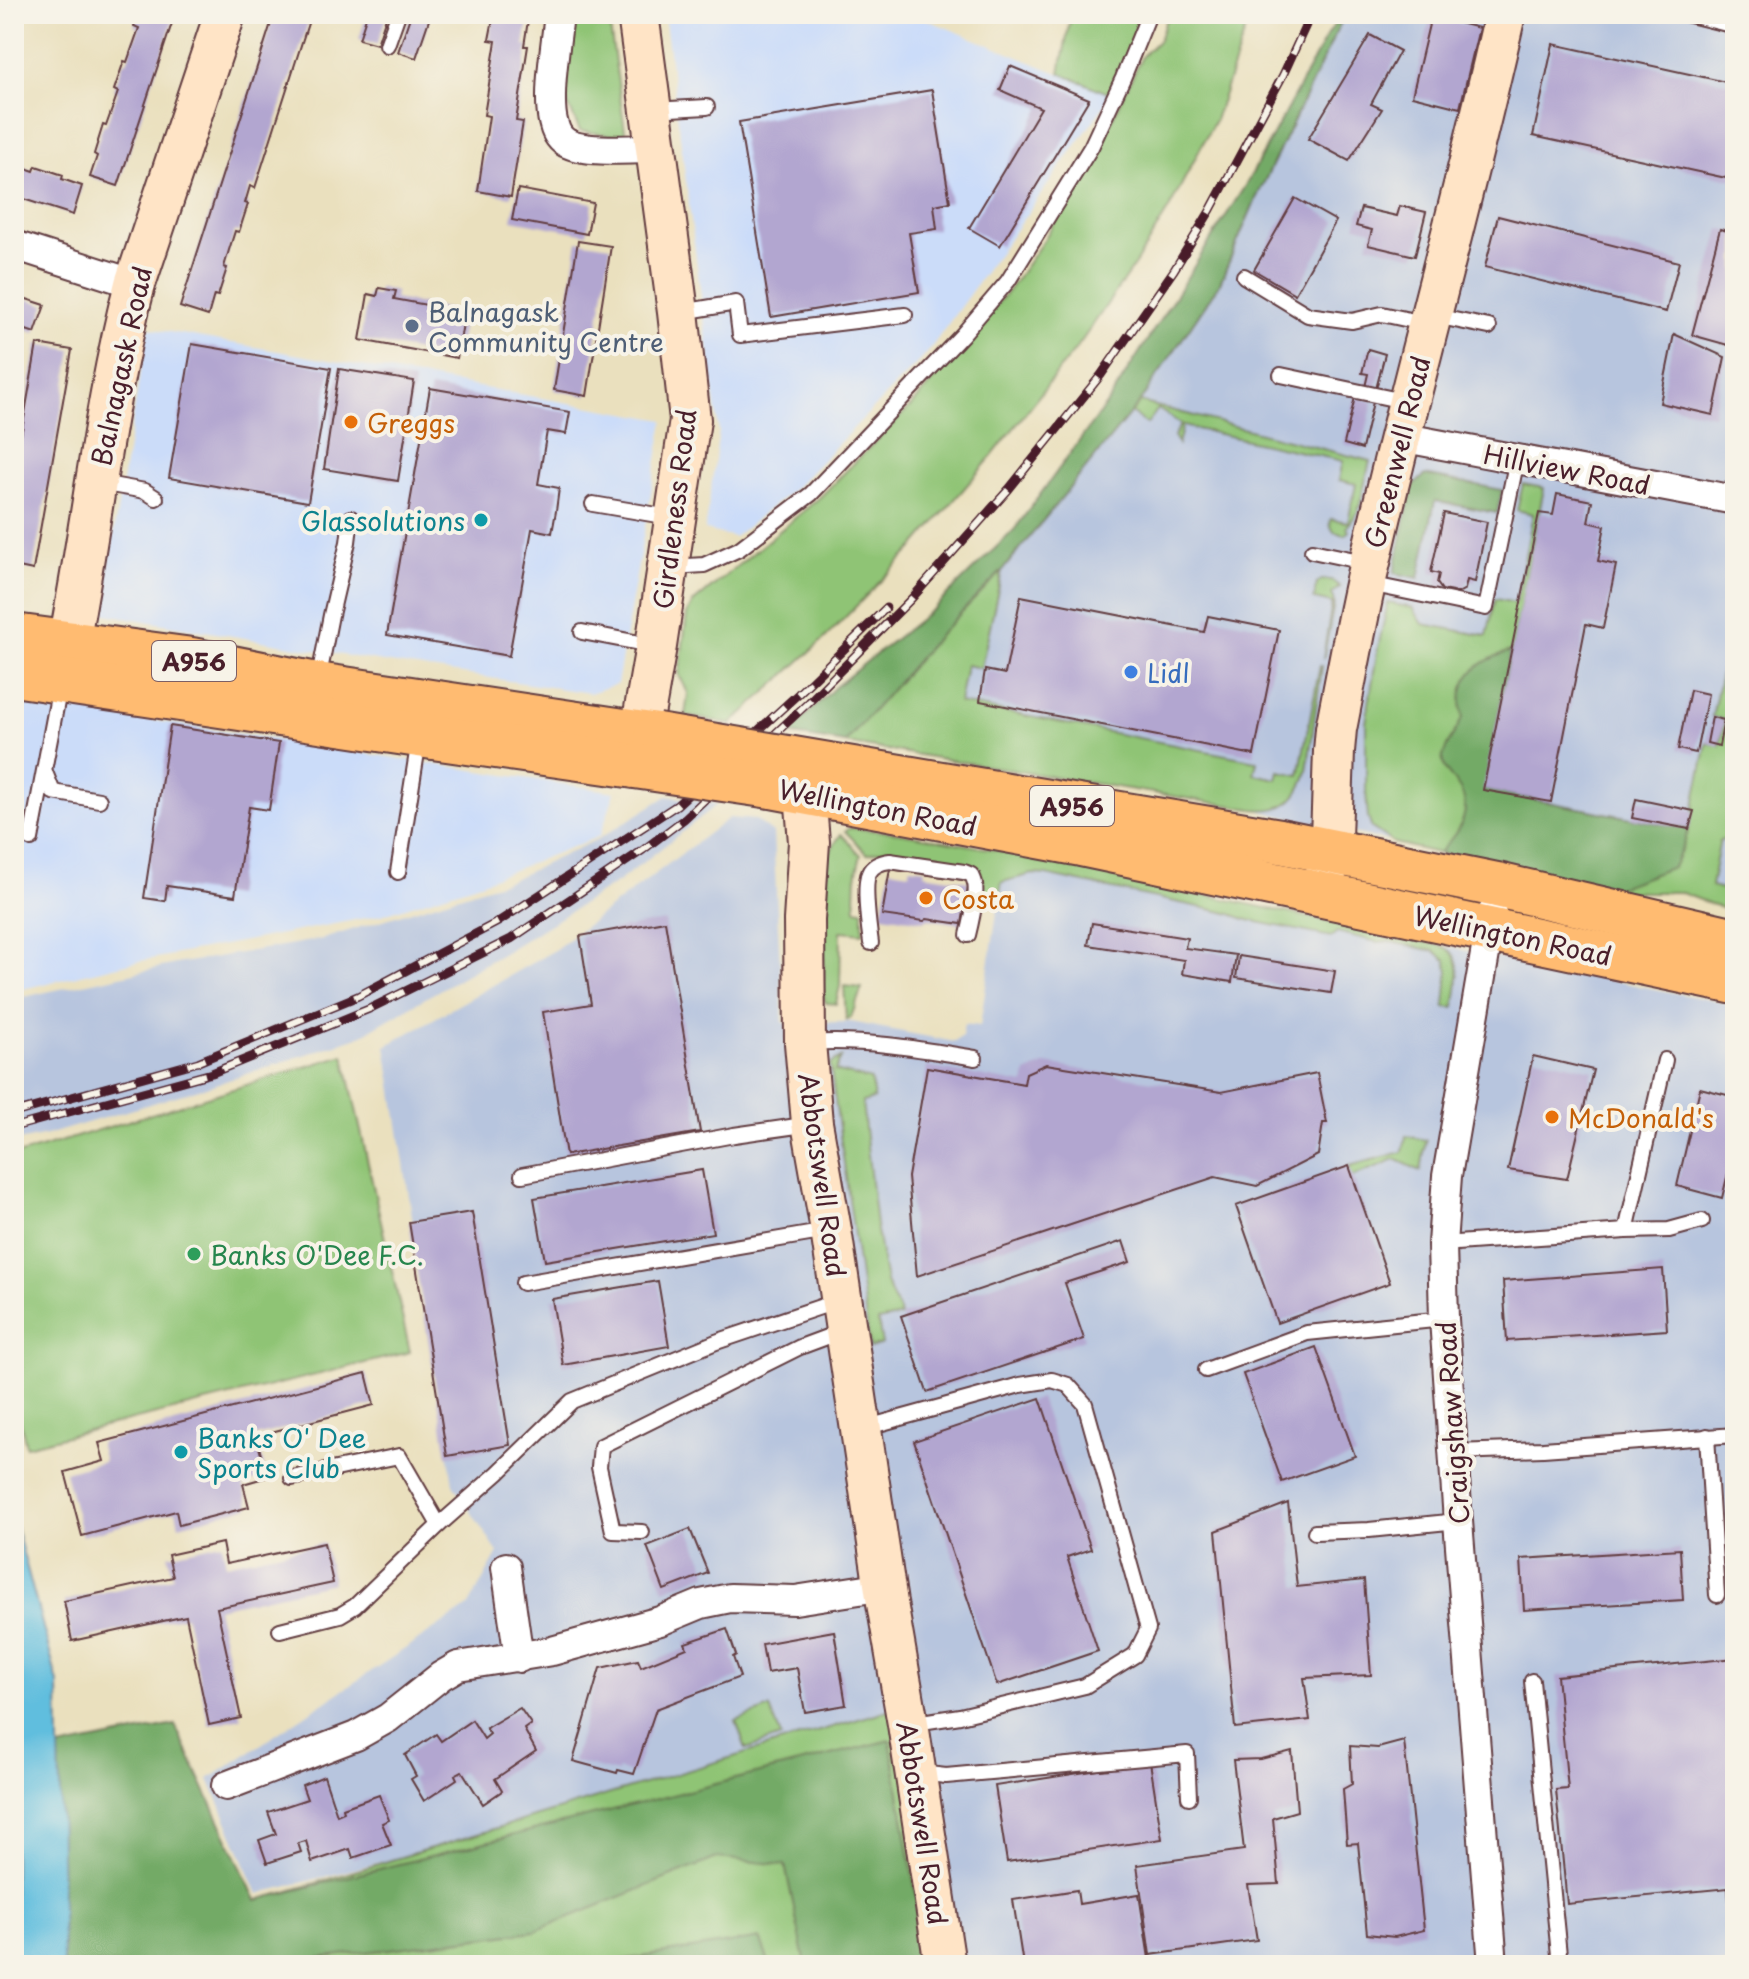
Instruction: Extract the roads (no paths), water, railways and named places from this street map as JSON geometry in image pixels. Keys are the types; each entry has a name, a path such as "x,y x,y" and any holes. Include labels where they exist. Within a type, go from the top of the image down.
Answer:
{"main road":[{"name":"Wellington Road","path":"14,636 65,662 419,735 644,745"},
{"name":"Wellington Road","path":"14,674 65,662 192,660 794,775 1081,844 1735,982"},
{"name":"Wellington Road","path":"794,775 1280,841 1497,885 1735,940"}],"street":[{"name":"Balnagask Road","path":"65,662 135,284 225,14"},
{"path":"559,14 551,107 554,127 559,136 567,144 583,148 655,149"},
{"name":"Girdleness Road","path":"638,14 690,420 644,745"},
{"name":"Greenwell Road","path":"1323,895 1330,852 1336,729 1368,573 1505,14"},
{"path":"14,245 135,284"},
{"name":"Hillview Road","path":"1404,420 1517,459 1735,500"},
{"name":"Abbotswell Road","path":"794,775 809,842 804,920 805,1043 812,1123 945,1965"},
{"name":"Craigshaw Road","path":"1493,1965 1458,1521 1442,1244 1447,1176 1497,885"},
{"path":"506,1567 519,1658"},
{"path":"226,1786 356,1736 388,1718 458,1666 552,1651 660,1621 701,1604 730,1598 795,1600 885,1586"}],"lane":[{"path":"387,45 398,14"},
{"path":"667,568 704,565 739,549 811,494 962,335 1008,281 1091,147 1149,14"},
{"path":"1686,14 1735,26"},
{"path":"650,111 707,107"},
{"path":"1244,276 1308,315 1352,321 1382,314 1489,327"},
{"path":"678,312 736,303 740,335 905,315"},
{"path":"1281,375 1404,420"},
{"path":"1312,551 1368,573 1486,608 1517,459"},
{"path":"96,483 145,491 156,498"},
{"path":"593,504 675,518"},
{"path":"317,685 351,518"},
{"path":"582,632 656,646"},
{"path":"31,839 65,662"},
{"path":"398,872 419,735"},
{"path":"44,772 53,792 99,800"},
{"path":"871,943 868,875 878,864 890,861 971,875 975,889 968,935"},
{"path":"805,1043 903,1047 975,1058"},
{"path":"1626,1231 1665,1060"},
{"path":"522,1175 812,1123"},
{"path":"1442,1244 1669,1230 1702,1221"},
{"path":"523,1283 831,1230"},
{"path":"280,1630 340,1615 355,1606 572,1401 716,1342 844,1315"},
{"path":"642,1532 613,1531 599,1467 601,1446 800,1347 844,1315"},
{"path":"1206,1370 1307,1333 1444,1319"},
{"path":"861,1429 1020,1385 1052,1380 1068,1385 1085,1404 1148,1629 1135,1655 1085,1686 960,1716 908,1724"},
{"path":"1454,1452 1735,1435"},
{"path":"1707,1436 1717,1595"},
{"path":"292,1478 399,1456 439,1525"},
{"path":"1315,1532 1458,1521"},
{"path":"1532,1681 1560,1965"},
{"path":"916,1773 946,1776 1187,1754 1189,1797"}],"water":[{"path":"14,1520 58,1683 63,1965 14,1965"}],"railway":[{"path":"14,1127 212,1073 369,1009 511,939 684,819 809,702 912,598 1009,489 1101,375 1174,270 1210,211 1283,75 1311,14"},
{"path":"14,1113 198,1062 358,996 498,922 677,805 886,608"}],"place":[{"name":"Balnagask Community Centre","path":"412,326"},
{"name":"Greggs","path":"351,422"},
{"name":"Glassolutions","path":"481,520"},
{"name":"Lidl","path":"1131,672"},
{"name":"Costa","path":"926,898"},
{"name":"McDonald's","path":"1552,1117"},
{"name":"Banks O'Dee F.C.","path":"194,1254"},
{"name":"Banks O' Dee Sports Club","path":"181,1452"}]}
